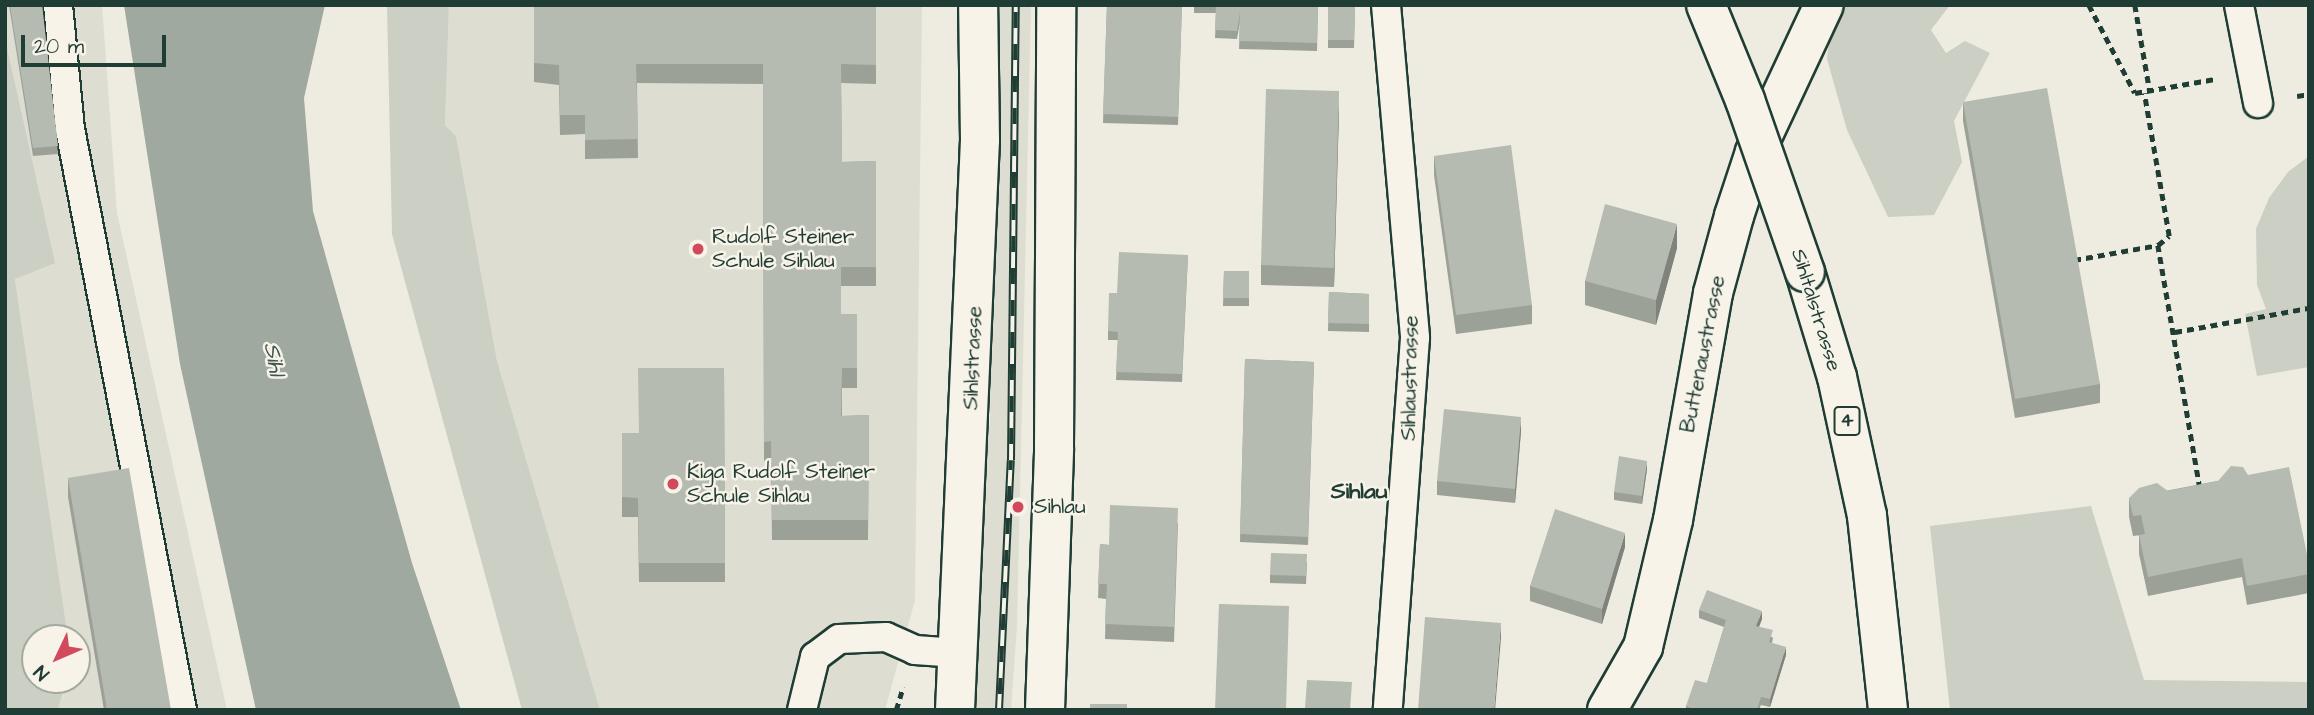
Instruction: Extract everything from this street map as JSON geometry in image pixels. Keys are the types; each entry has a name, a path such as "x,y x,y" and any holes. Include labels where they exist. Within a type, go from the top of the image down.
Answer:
{"street":[{"name":"Sihlstrasse","path":"955,710 980,141 978,5"},
{"path":"1045,710 1054,448 1056,5"},
{"name":"Sihltalstrasse","path":"1706,5 1745,100 1805,272 1837,377 1876,573 1888,710"},
{"name":"Buttenaustrasse","path":"1607,710 1643,647 1673,520 1713,293 1734,216 1755,152 1824,5"}],"lane":[{"path":"58,5 70,129 181,710"},
{"name":"Sihlaustrasse","path":"1386,5 1415,338 1388,710"},
{"path":"2239,5 2258,103"},
{"path":"802,710 815,657 839,639 886,637 915,650 958,653"}],"path":[{"path":"2089,5 2135,93 2252,72"},
{"path":"2074,260 2158,246 2170,231 2135,5"},
{"path":"2158,246 2203,503"},
{"path":"2175,332 2309,308"}],"shaded area":[{"path":"5,5 102,5 117,213 227,710 58,710 62,694 91,694 91,624 66,624 15,278"},
{"path":"387,5 449,5 445,125 456,136 497,361 600,710 522,710 392,234"},
{"name":"Rudolf Steiner Schule Sihlau","path":"449,5 922,5 915,600 885,710 600,710 497,361 456,136 445,125"},
{"path":"995,5 1031,5 1017,626 1011,710 968,710 983,433 990,426"},
{"path":"1833,5 1950,5 1931,30 1946,53 1965,41 1990,53 1954,121 1962,162 1934,215 1888,217 1847,130 1827,59"},
{"path":"5,39 55,263 15,279 66,624 21,624 21,694 62,694 58,710 5,710"},
{"path":"2309,156 2309,367 2257,376 2245,314 2266,309 2257,285 2256,229 2269,198 2288,172"},
{"path":"2091,506 2144,680 2309,682 2309,710 1950,710 1930,526"}],"water":[{"name":"Sihl","path":"124,5 325,5 304,98 313,211 412,563 461,710 256,710 180,364"}],"building":[{"path":"10,5 42,5 58,146 33,148"},
{"name":"Rudolf Steiner Schule Sihlau","path":"534,5 876,5 876,65 841,64 842,162 876,161 876,267 841,267 841,314 857,314 857,368 842,368 841,416 869,415 868,520 772,520 771,441 764,442 763,64 636,64 638,139 585,140 585,115 560,115 559,65 534,63"},
{"path":"1107,5 1182,5 1178,117 1103,114"},
{"path":"1216,5 1318,5 1317,43 1239,41 1240,12 1237,31 1215,30"},
{"path":"1328,6 1355,7 1354,40 1328,40"},
{"path":"2047,88 2100,384 2015,399 1963,102"},
{"path":"1266,89 1339,91 1334,268 1261,265"},
{"path":"1511,145 1532,305 1456,315 1434,156"},
{"path":"1605,204 1677,224 1656,300 1585,281"},
{"path":"1119,252 1188,255 1182,374 1116,372 1118,332 1108,331 1109,293 1117,293"},
{"path":"1224,271 1249,271 1249,298 1223,298"},
{"path":"1329,292 1369,294 1369,324 1328,323"},
{"path":"1245,359 1314,362 1308,537 1240,534"},
{"name":"Kiga Rudolf Steiner Schule Sihlau","path":"638,368 724,368 725,563 639,563 638,498 622,497 622,433 639,433"},
{"path":"1444,409 1521,417 1515,489 1437,481"},
{"path":"1619,456 1647,461 1642,496 1614,492"},
{"path":"2231,466 2243,467 2248,475 2289,467 2309,574 2247,586 2242,558 2148,577 2139,535 2145,534 2141,515 2133,516 2129,498 2139,488 2157,483 2168,491 2218,481"},
{"path":"129,468 171,710 107,710 68,478"},
{"path":"1110,505 1178,508 1174,627 1105,624 1107,584 1098,584 1100,544 1109,545"},
{"path":"1555,509 1625,533 1602,609 1530,586"},
{"path":"1271,553 1307,554 1306,576 1270,575"},
{"path":"1707,590 1762,611 1756,626 1773,630 1769,642 1786,647 1770,699 1761,697 1757,710 1696,710 1686,706 1695,680 1707,683 1726,620 1699,610"},
{"path":"1219,604 1289,606 1286,710 1215,710"},
{"path":"1425,617 1501,623 1494,710 1418,710"},
{"path":"1307,680 1352,682 1350,710 1305,708"},
{"path":"1090,704 1127,704 1127,710 1090,710"}],"railway":[{"path":"999,710 1011,460 1016,5"}],"place":[{"name":"Rudolf Steiner Schule Sihlau","path":"698,249"},
{"name":"Kiga Rudolf Steiner Schule Sihlau","path":"673,484"},
{"name":"Sihlau","path":"1018,507"}],"district":[{"name":"Sihlau","path":"1359,491"}]}
